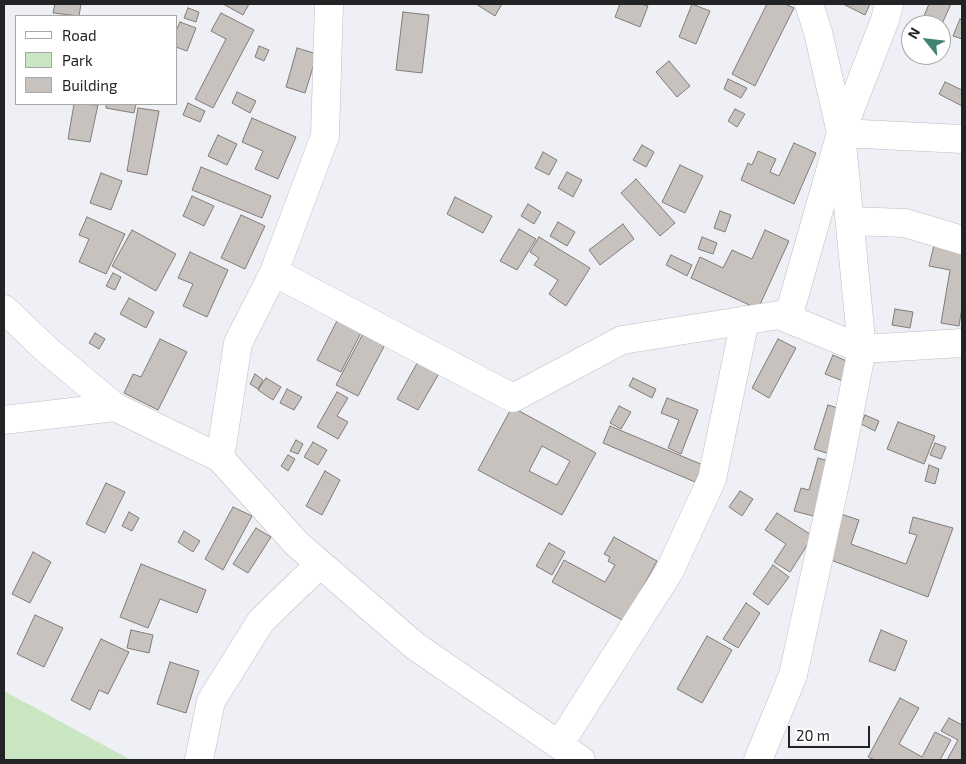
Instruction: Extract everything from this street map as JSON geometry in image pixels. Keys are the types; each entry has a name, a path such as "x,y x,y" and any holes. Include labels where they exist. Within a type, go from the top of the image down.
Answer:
{"street":[{"path":"220,458 238,343 274,272 325,136 330,4"},
{"path":"758,760 793,675 839,465 862,349 841,132 818,32 809,4"},
{"path":"788,318 841,132 886,20 888,4"},
{"path":"841,132 962,139"},
{"path":"850,221 905,223 962,240"},
{"path":"274,272 513,398 622,340 779,314 862,349 962,344"},
{"path":"4,310 47,350 115,408 220,458 297,544 415,646 570,753 669,572 712,478 745,320"},
{"path":"4,420 115,408"},
{"path":"199,760 212,701 261,621 320,564"}],"green space":[{"path":"4,691 131,760 4,760"}],"building":[{"path":"55,4 81,4 79,15 53,13"},
{"path":"223,4 249,4 243,15"},
{"path":"476,4 502,4 495,16"},
{"path":"620,4 648,6 640,27 615,17"},
{"path":"692,4 710,11 696,44 679,37"},
{"path":"767,4 785,4 794,8 755,86 732,74"},
{"path":"843,4 870,4 865,15"},
{"path":"929,4 951,4 946,15 924,15"},
{"path":"188,8 199,12 196,22 184,18"},
{"path":"403,12 429,15 422,73 396,70"},
{"path":"221,13 254,30 213,108 195,99 226,39 211,31"},
{"path":"960,19 962,21 962,39 953,36"},
{"path":"180,22 196,28 187,51 178,48 178,26"},
{"path":"259,46 269,50 264,61 255,57"},
{"path":"297,48 317,54 305,93 286,87"},
{"path":"669,61 690,86 677,97 656,72"},
{"path":"728,79 747,88 741,98 724,89"},
{"path":"945,82 962,90 962,106 939,94"},
{"path":"237,92 256,101 250,113 232,103"},
{"path":"188,103 205,111 200,122 183,115"},
{"path":"74,105 98,105 90,142 68,139"},
{"path":"106,105 136,105 134,113 106,108"},
{"path":"138,108 159,111 147,175 127,171"},
{"path":"735,109 745,114 737,127 728,121"},
{"path":"252,118 296,137 278,179 255,169 263,151 242,142"},
{"path":"218,135 237,144 227,165 208,156"},
{"path":"794,143 816,153 794,204 741,180 748,163 752,165 758,151 776,159 770,172 779,176"},
{"path":"642,145 654,152 646,167 633,160"},
{"path":"543,152 557,160 549,175 535,168"},
{"path":"680,165 703,176 685,213 662,202"},
{"path":"201,167 271,196 262,218 192,190"},
{"path":"567,172 582,180 573,197 558,188"},
{"path":"101,173 122,181 111,210 90,203"},
{"path":"636,179 675,223 660,236 621,193"},
{"path":"192,196 214,206 204,226 183,216"},
{"path":"455,197 492,216 483,233 447,214"},
{"path":"528,204 541,212 534,224 521,216"},
{"path":"720,211 731,215 725,232 714,228"},
{"path":"241,215 265,226 245,269 221,258"},
{"path":"87,217 125,234 106,274 79,262 89,239 79,235"},
{"path":"558,222 575,232 567,246 550,236"},
{"path":"623,224 634,239 600,265 589,250"},
{"path":"519,229 536,239 517,270 500,261"},
{"path":"132,230 176,254 156,291 112,266"},
{"path":"765,230 789,241 758,309 691,278 700,257 723,268 732,250 752,259"},
{"path":"539,237 590,268 566,306 549,294 558,280 534,265 539,258 530,252"},
{"path":"702,237 717,243 713,254 698,249"},
{"path":"934,245 962,249 962,307 959,326 941,323 950,270 929,266"},
{"path":"190,252 228,270 207,317 183,306 193,284 178,278"},
{"path":"671,255 692,265 687,276 666,265"},
{"path":"113,273 121,277 115,290 106,286"},
{"path":"129,298 154,312 146,328 120,314"},
{"path":"895,309 913,312 910,328 892,325"},
{"path":"341,313 365,325 341,372 317,360"},
{"path":"367,326 389,337 358,396 336,385"},
{"path":"95,333 105,339 99,349 89,343"},
{"path":"160,339 187,352 158,410 124,393 133,374 141,377"},
{"path":"778,339 796,348 769,398 752,388"},
{"path":"833,355 851,363 843,381 825,374"},
{"path":"420,358 441,370 418,410 397,399"},
{"path":"255,374 263,380 258,389 250,384"},
{"path":"266,378 281,387 273,400 258,390"},
{"path":"633,378 656,389 652,398 629,386"},
{"path":"287,389 302,397 294,410 280,403"},
{"path":"337,392 348,398 337,416 348,422 338,439 317,427"},
{"path":"667,398 698,410 681,454 668,448 679,420 661,413"},
{"path":"828,405 847,411 833,455 814,449"},
{"path":"619,406 631,412 621,429 610,423"},
{"path":"512,407 596,453 562,515 478,470","holes":["542,446 570,461 557,485 529,471"]},
{"path":"865,415 879,421 875,431 861,424"},
{"path":"898,422 935,436 924,464 887,449"},
{"path":"610,426 703,465 695,482 603,443"},
{"path":"296,440 303,444 298,454 290,451"},
{"path":"313,442 327,450 318,465 304,457"},
{"path":"935,443 946,447 941,459 930,455"},
{"path":"288,455 295,459 288,471 281,466"},
{"path":"818,458 832,462 817,517 794,511 801,488 809,490"},
{"path":"929,465 939,469 935,484 925,481"},
{"path":"325,471 340,480 322,515 306,506"},
{"path":"106,483 125,492 105,533 86,524"},
{"path":"740,491 753,499 742,516 729,507"},
{"path":"233,507 252,516 223,570 205,559"},
{"path":"129,512 139,518 132,531 122,526"},
{"path":"777,513 813,536 790,572 774,562 786,544 765,530"},
{"path":"838,513 859,520 851,544 906,564 917,535 909,533 913,517 953,528 928,597 823,557"},
{"path":"256,528 271,537 248,573 233,564"},
{"path":"184,531 200,541 193,552 178,542"},
{"path":"614,537 657,561 624,621 552,582 564,560 605,582 615,565 608,561 610,557 604,554"},
{"path":"549,543 565,552 552,575 536,566"},
{"path":"33,552 51,562 30,603 12,594"},
{"path":"141,564 206,590 197,613 160,599 148,628 120,617"},
{"path":"773,565 789,577 768,605 753,594"},
{"path":"746,603 760,613 738,648 723,639"},
{"path":"35,615 63,628 44,667 17,654"},
{"path":"131,630 153,635 149,653 127,648"},
{"path":"881,630 907,641 895,671 869,661"},
{"path":"707,636 732,650 702,703 677,689"},
{"path":"101,639 129,652 108,694 99,690 90,710 71,700"},
{"path":"170,662 199,671 186,713 157,704"},
{"path":"900,698 919,708 899,744 922,757 935,732 951,740 940,760 875,760 868,757"},
{"path":"949,718 962,725 962,760 947,760 958,740 941,731"}]}
